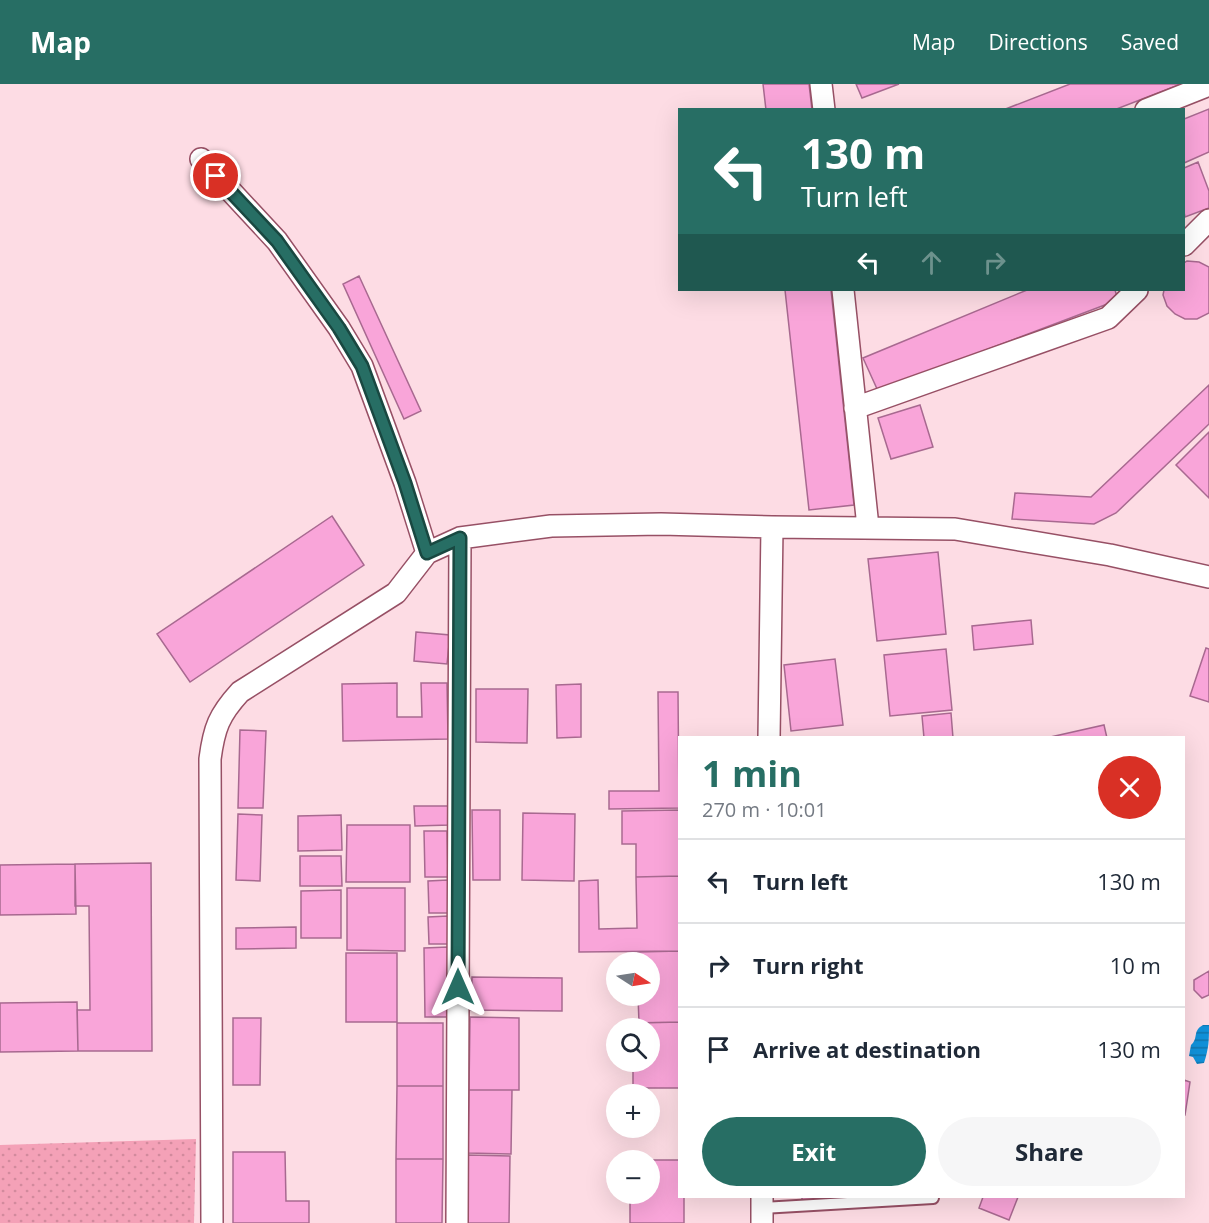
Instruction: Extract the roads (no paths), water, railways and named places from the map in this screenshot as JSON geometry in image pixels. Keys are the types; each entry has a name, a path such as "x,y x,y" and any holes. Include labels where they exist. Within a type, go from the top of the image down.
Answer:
{"street":[{"path":"821,84 824,108"},
{"path":"1151,108 1209,85"},
{"path":"201,159 277,241 339,328 362,366 405,483 427,553"},
{"path":"1185,244 1209,220"},
{"path":"843,291 868,527"},
{"path":"855,408 1108,318 1136,291"},
{"path":"212,1223 210,759 217,723 227,706 240,692 396,593 427,553 460,538 551,526 661,524 868,527 955,530 1110,555 1209,577"},
{"path":"769,736 772,527"},
{"path":"457,1223 460,538"}],"lane":[{"path":"762,1209 933,1198"}],"water":[{"path":"1203,1025 1209,1025 1208,1048 1204,1063 1197,1064 1193,1057 1189,1056 1196,1032"}]}
